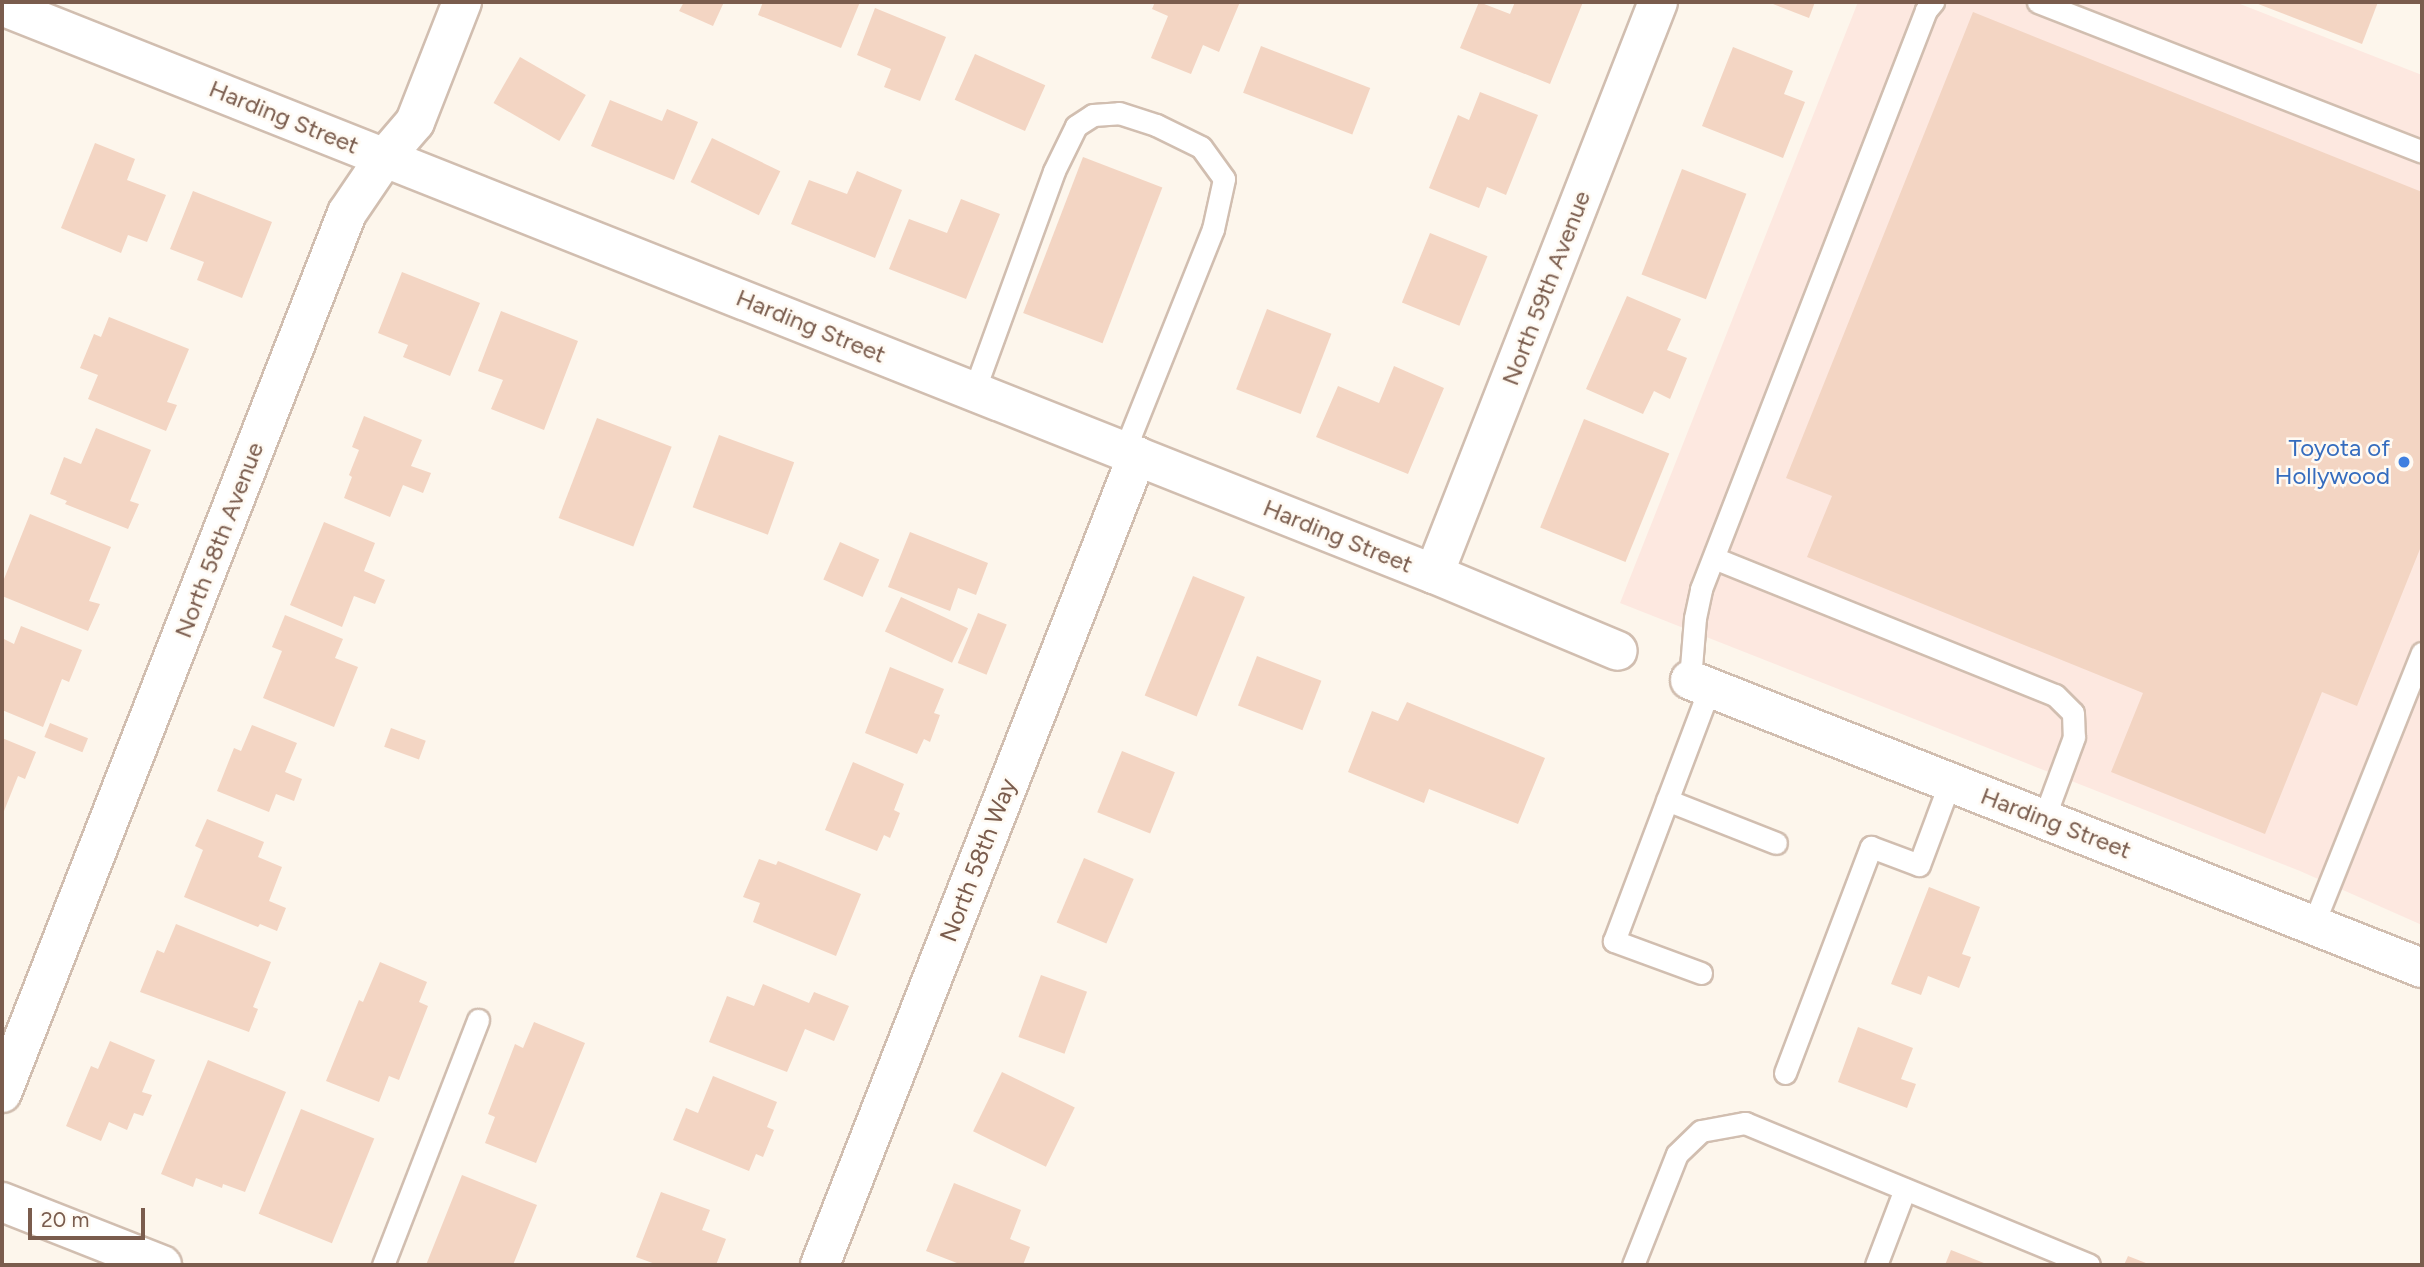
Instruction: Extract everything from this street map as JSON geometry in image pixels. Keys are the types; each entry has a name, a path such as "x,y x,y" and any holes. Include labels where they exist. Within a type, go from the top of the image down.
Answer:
{"street":[{"name":"North 58th Avenue","path":"2,1093 347,214 385,157 415,122 462,2"},
{"name":"North 59th Avenue","path":"1434,574 1658,2"},
{"name":"Harding Street","path":"2,6 1434,574 1618,651"},
{"name":"North 58th Way","path":"820,1265 1130,453"},
{"name":"Harding Street","path":"1700,684 2422,968"},
{"path":"2,1202 162,1265"}],"lane":[{"path":"1701,973 1614,941 1667,800 1700,684 1695,618 1701,589 1922,22 1933,2"},
{"path":"2038,2 2422,152"},
{"path":"974,391 1054,170 1076,126 1093,115 1119,113 1156,125 1201,147 1224,179 1213,229 1130,453"},
{"path":"1714,558 2055,695 2073,713 2074,737 2043,818"},
{"path":"2313,925 2422,653"},
{"path":"1785,1073 1871,847 1919,865 1950,782"},
{"path":"1667,800 1776,843"},
{"path":"383,1265 478,1020"},
{"path":"1633,1265 1677,1154 1701,1131 1745,1123 2089,1265"},
{"path":"1876,1265 1905,1189"}],"shaded area":[{"path":"1858,2 2235,2 2422,75 2422,925 2300,871 1620,603"}],"building":[{"path":"684,2 724,2 713,26 679,11"},
{"path":"763,2 860,2 841,48 758,15"},
{"path":"1155,2 1240,2 1219,52 1203,45 1191,74 1151,58 1168,16 1152,9"},
{"path":"1479,2 1510,14 1515,2 1583,2 1550,84 1460,48"},
{"path":"1768,2 1815,2 1809,18"},
{"path":"2253,2 2378,2 2362,44"},
{"path":"875,8 946,37 920,101 884,87 891,69 857,55"},
{"path":"1973,12 2422,192 2422,544 2357,706 2322,692 2265,834 2111,772 2143,693 1807,557 1832,496 1786,478"},
{"path":"1261,46 1370,88 1352,135 1243,93"},
{"path":"1733,47 1793,71 1784,94 1805,102 1783,158 1702,126"},
{"path":"975,54 1045,85 1025,131 955,100"},
{"path":"520,57 586,95 559,141 494,103"},
{"path":"1480,92 1538,115 1506,195 1487,187 1479,208 1429,188 1458,115 1469,120"},
{"path":"610,100 662,121 667,109 698,122 674,180 591,146"},
{"path":"712,138 780,171 759,215 691,182"},
{"path":"95,143 135,159 127,180 166,195 147,242 128,235 121,253 61,228"},
{"path":"1083,157 1162,187 1103,343 1023,313"},
{"path":"1682,169 1746,194 1706,299 1642,274"},
{"path":"857,171 902,190 875,258 791,224 809,180 847,194"},
{"path":"193,191 272,222 242,298 197,280 204,262 170,249"},
{"path":"961,199 1000,214 966,299 889,269 909,219 947,233"},
{"path":"1430,233 1487,256 1459,326 1402,303"},
{"path":"402,272 480,303 450,376 403,357 408,345 378,333"},
{"path":"1627,296 1681,319 1667,350 1687,358 1670,399 1654,391 1643,414 1586,389"},
{"path":"1267,309 1331,334 1301,414 1236,389"},
{"path":"501,311 578,341 544,430 491,409 503,380 478,371"},
{"path":"109,317 189,349 167,402 177,405 166,431 88,399 98,375 80,368 94,334 101,337"},
{"path":"1394,366 1444,388 1408,474 1316,437 1338,386 1379,403"},
{"path":"364,416 422,440 411,466 431,473 423,493 403,485 390,517 344,498 359,450 352,447"},
{"path":"597,418 672,447 633,547 559,518"},
{"path":"1584,419 1669,453 1625,562 1540,527"},
{"path":"96,428 151,450 130,501 139,504 128,529 65,504 67,501 50,494 64,457 81,464"},
{"path":"719,435 794,462 768,535 693,507"},
{"path":"30,514 111,547 89,601 100,604 88,631 2,596 2,584"},
{"path":"324,522 375,543 364,571 385,580 375,604 354,596 342,627 290,605"},
{"path":"910,532 988,563 976,595 958,588 950,611 888,587"},
{"path":"840,542 879,559 863,597 823,579"},
{"path":"1193,576 1245,597 1197,717 1145,696"},
{"path":"901,597 968,628 952,663 885,631"},
{"path":"978,613 1007,625 987,675 958,663"},
{"path":"285,615 343,639 335,658 358,667 334,727 263,698 282,651 272,647"},
{"path":"21,626 82,650 69,682 62,679 43,727 2,710 2,638 14,644"},
{"path":"1257,656 1321,681 1302,730 1238,705"},
{"path":"890,667 944,689 934,713 940,715 930,742 924,739 917,754 865,733"},
{"path":"1407,702 1545,758 1518,824 1429,789 1424,803 1348,772 1372,711 1398,721"},
{"path":"50,723 88,738 82,752 44,737"},
{"path":"252,725 297,743 285,772 302,779 294,801 276,794 269,812 217,791 234,748 241,751"},
{"path":"391,728 426,741 419,759 384,747"},
{"path":"2,738 36,752 25,779 18,776 2,816"},
{"path":"1122,751 1175,772 1150,834 1097,812"},
{"path":"853,762 904,784 894,810 900,813 890,838 884,835 877,851 825,830"},
{"path":"207,819 264,842 258,857 282,867 269,901 286,908 277,931 260,924 258,927 184,897 203,850 195,846"},
{"path":"1084,858 1134,879 1106,944 1057,922"},
{"path":"759,859 776,865 778,861 861,894 836,956 753,922 760,903 743,897"},
{"path":"1929,887 1980,907 1962,954 1971,957 1959,988 1928,976 1921,995 1891,984"},
{"path":"176,924 271,962 253,1007 258,1009 249,1032 140,992 157,950 164,953"},
{"path":"380,962 427,982 419,1002 428,1006 399,1080 389,1076 379,1102 326,1081 359,1000 363,1002"},
{"path":"1041,975 1087,992 1064,1054 1018,1037"},
{"path":"763,984 809,1003 814,992 849,1006 834,1041 805,1029 787,1072 709,1042 727,996 754,1006"},
{"path":"534,1022 585,1043 536,1163 485,1143 495,1117 488,1114 515,1044 523,1048"},
{"path":"1858,1027 1913,1048 1901,1079 1916,1084 1907,1108 1838,1082"},
{"path":"110,1041 155,1060 142,1092 152,1095 143,1116 134,1113 127,1130 109,1122 101,1141 66,1126 91,1066 98,1069"},
{"path":"208,1060 286,1092 245,1192 223,1184 222,1188 196,1178 193,1187 161,1174"},
{"path":"1002,1072 1075,1108 1046,1167 973,1131"},
{"path":"713,1076 777,1102 767,1127 774,1130 763,1157 756,1154 749,1171 673,1140 686,1108 698,1113"},
{"path":"301,1109 374,1139 332,1243 259,1214"},
{"path":"462,1175 537,1205 513,1265 426,1265"},
{"path":"954,1183 1021,1210 1010,1239 1030,1247 1023,1265 962,1265 926,1251"},
{"path":"661,1192 710,1210 702,1230 726,1239 716,1265 658,1265 636,1257"},
{"path":"1951,1250 1989,1265 1945,1265"},
{"path":"2128,1256 2151,1265 2124,1265"}],"place":[{"name":"Toyota of Hollywood","path":"2404,462"}]}
